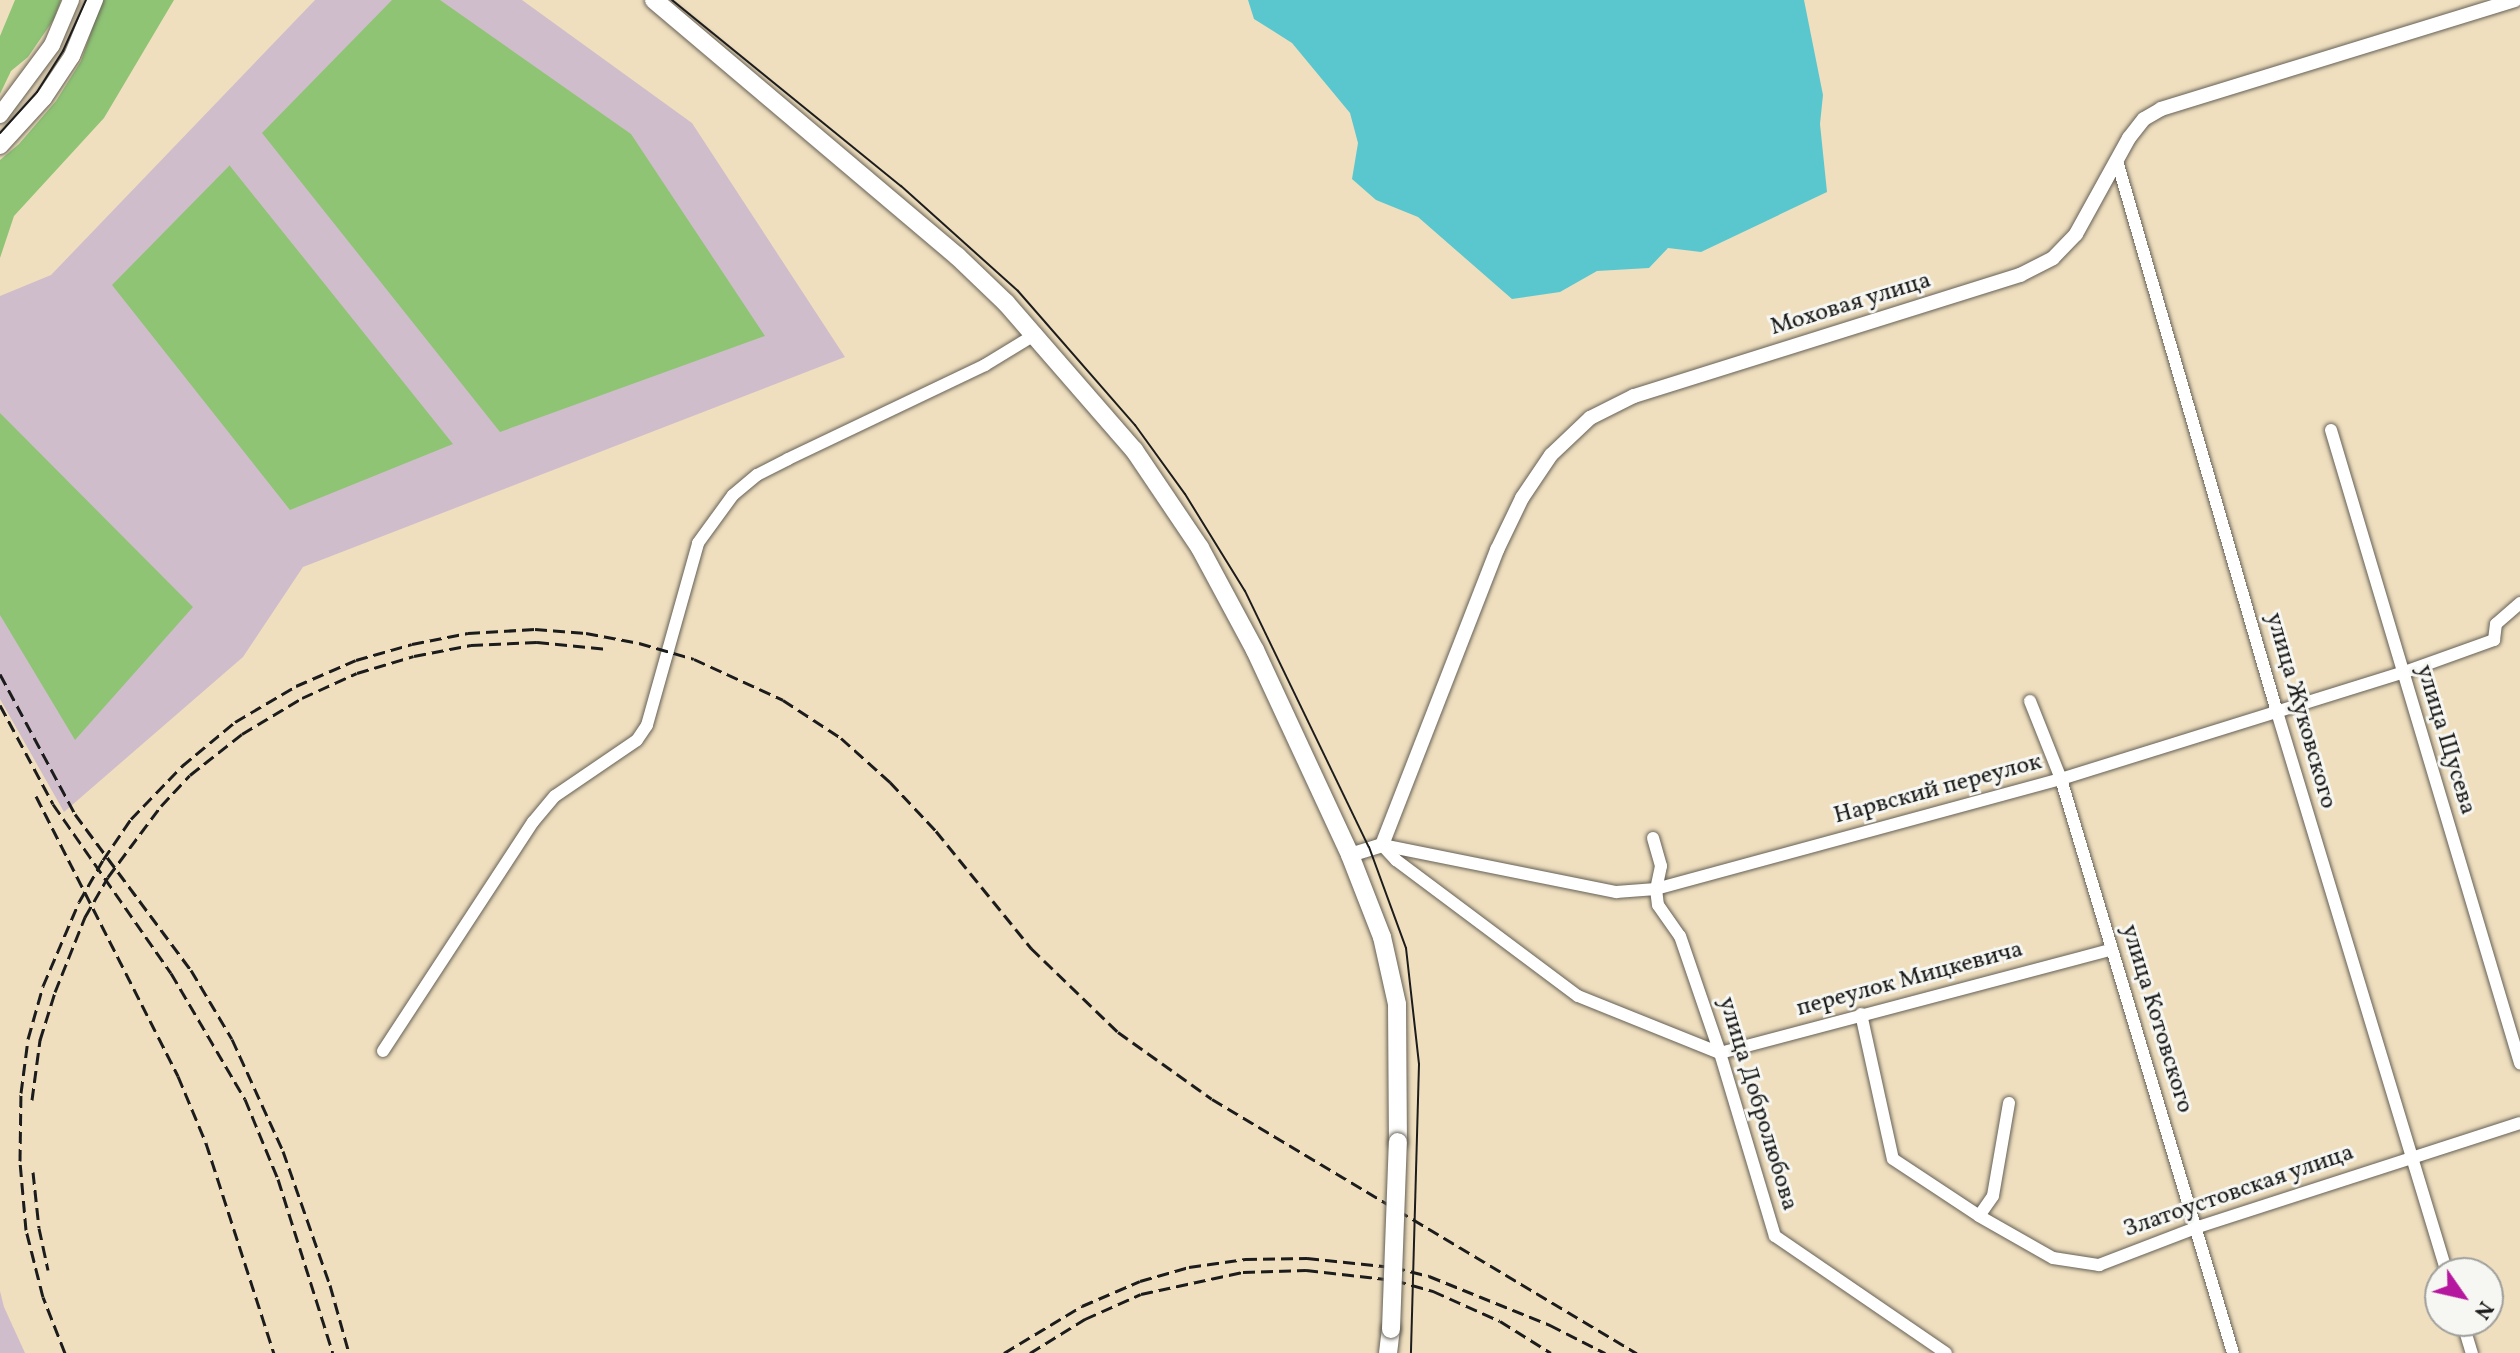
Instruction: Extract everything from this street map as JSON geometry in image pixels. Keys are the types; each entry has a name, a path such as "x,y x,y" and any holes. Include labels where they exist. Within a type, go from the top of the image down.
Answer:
{"main road":[{"path":"0,115 52,45 71,0"},
{"path":"0,146 51,88 72,56 95,0"},
{"path":"654,0 957,256 1036,334 1134,450 1200,548 1255,650 1350,855 1382,937 1397,1004 1398,1142 1390,1353"}],"street":[{"name":"Моховая улица","path":"1382,845 1503,537 1522,498 1551,455 1590,418 1634,396 2020,275 2053,258 2076,234 2144,119 2161,109 2515,0"},
{"name":"улица Жуковского","path":"2117,161 2277,712 2442,1257"},
{"path":"383,1051 533,822 555,796 637,740 647,725 698,543 733,495 778,465 985,365 1036,334"},
{"name":"улица Щусева","path":"2331,430 2520,1063"},
{"name":"Нарвский переулок","path":"1382,845 1616,892 1656,889 2061,779 2402,673 2494,640 2496,624 2520,603"},
{"name":"улица Котовского","path":"2030,701 2061,779 2198,1227 2233,1353"},
{"name":"улица Добролюбова","path":"1653,838 1661,866 1656,889 1664,915 1680,936 1720,1053 1775,1236 1946,1353"},
{"path":"1350,855 1382,845 1396,860 1578,996 1720,1053"},
{"name":"переулок Мицкевича","path":"1720,1053 2111,950"},
{"name":"Златоустовская улица","path":"1861,1014 1893,1159 1979,1216 2053,1258 2099,1265 2198,1227 2410,1155 2520,1123"},
{"path":"1979,1216 1993,1196 2009,1103"}],"shaded area":[{"path":"315,0 522,0 692,123 845,357 303,567 243,657 64,812 0,699 0,296 51,275"},
{"path":"0,1291 4,1307 25,1353 0,1353"}],"green space":[{"path":"15,0 61,0 54,19 28,57 11,71 0,94 0,36"},
{"path":"102,0 174,0 104,118 14,216 0,258 0,160 19,144 56,101 81,61"},
{"path":"392,0 440,0 631,134 765,336 500,432 262,133"},
{"path":"230,165 453,444 290,510 112,285"},
{"path":"0,413 193,607 75,740 0,615"}],"water":[{"path":"1248,0 1804,0 1823,95 1820,124 1827,192 1701,252 1668,248 1649,268 1597,271 1560,292 1512,299 1418,217 1376,200 1352,179 1358,143 1350,113 1292,43 1254,19"}],"tram line":[{"path":"0,133 37,92 63,51 86,0"},
{"path":"672,0 901,186 1018,291 1135,425 1185,494 1245,591 1369,847 1406,948 1419,1064 1411,1353"}],"railway":[{"path":"65,1353 43,1297 26,1230 20,1161 21,1093 28,1039 43,986 79,902 103,860 131,819 182,766 235,722 296,686 356,660 412,644 468,633 535,629 586,633 639,643 694,659 783,700 841,738 890,782 936,831 1031,948 1118,1032 1212,1099 1637,1353"},
{"path":"32,1100 40,1040 55,992 85,917 108,877 161,806 190,775 242,734 302,698 357,673 414,656 471,645 537,642 608,649"},
{"path":"0,674 75,814 191,970 232,1039 283,1151 330,1285 349,1353"},
{"path":"0,705 53,804 171,973 245,1099 278,1179 333,1353"},
{"path":"36,796 178,1076 206,1143 274,1353"},
{"path":"33,1172 39,1228 48,1270"},
{"path":"1004,1353 1082,1306 1140,1281 1189,1267 1245,1259 1307,1258 1393,1267 1429,1276 1550,1325 1605,1353"},
{"path":"1030,1353 1085,1319 1141,1294 1243,1272 1306,1270 1394,1280 1433,1291 1500,1321 1551,1353"}]}
